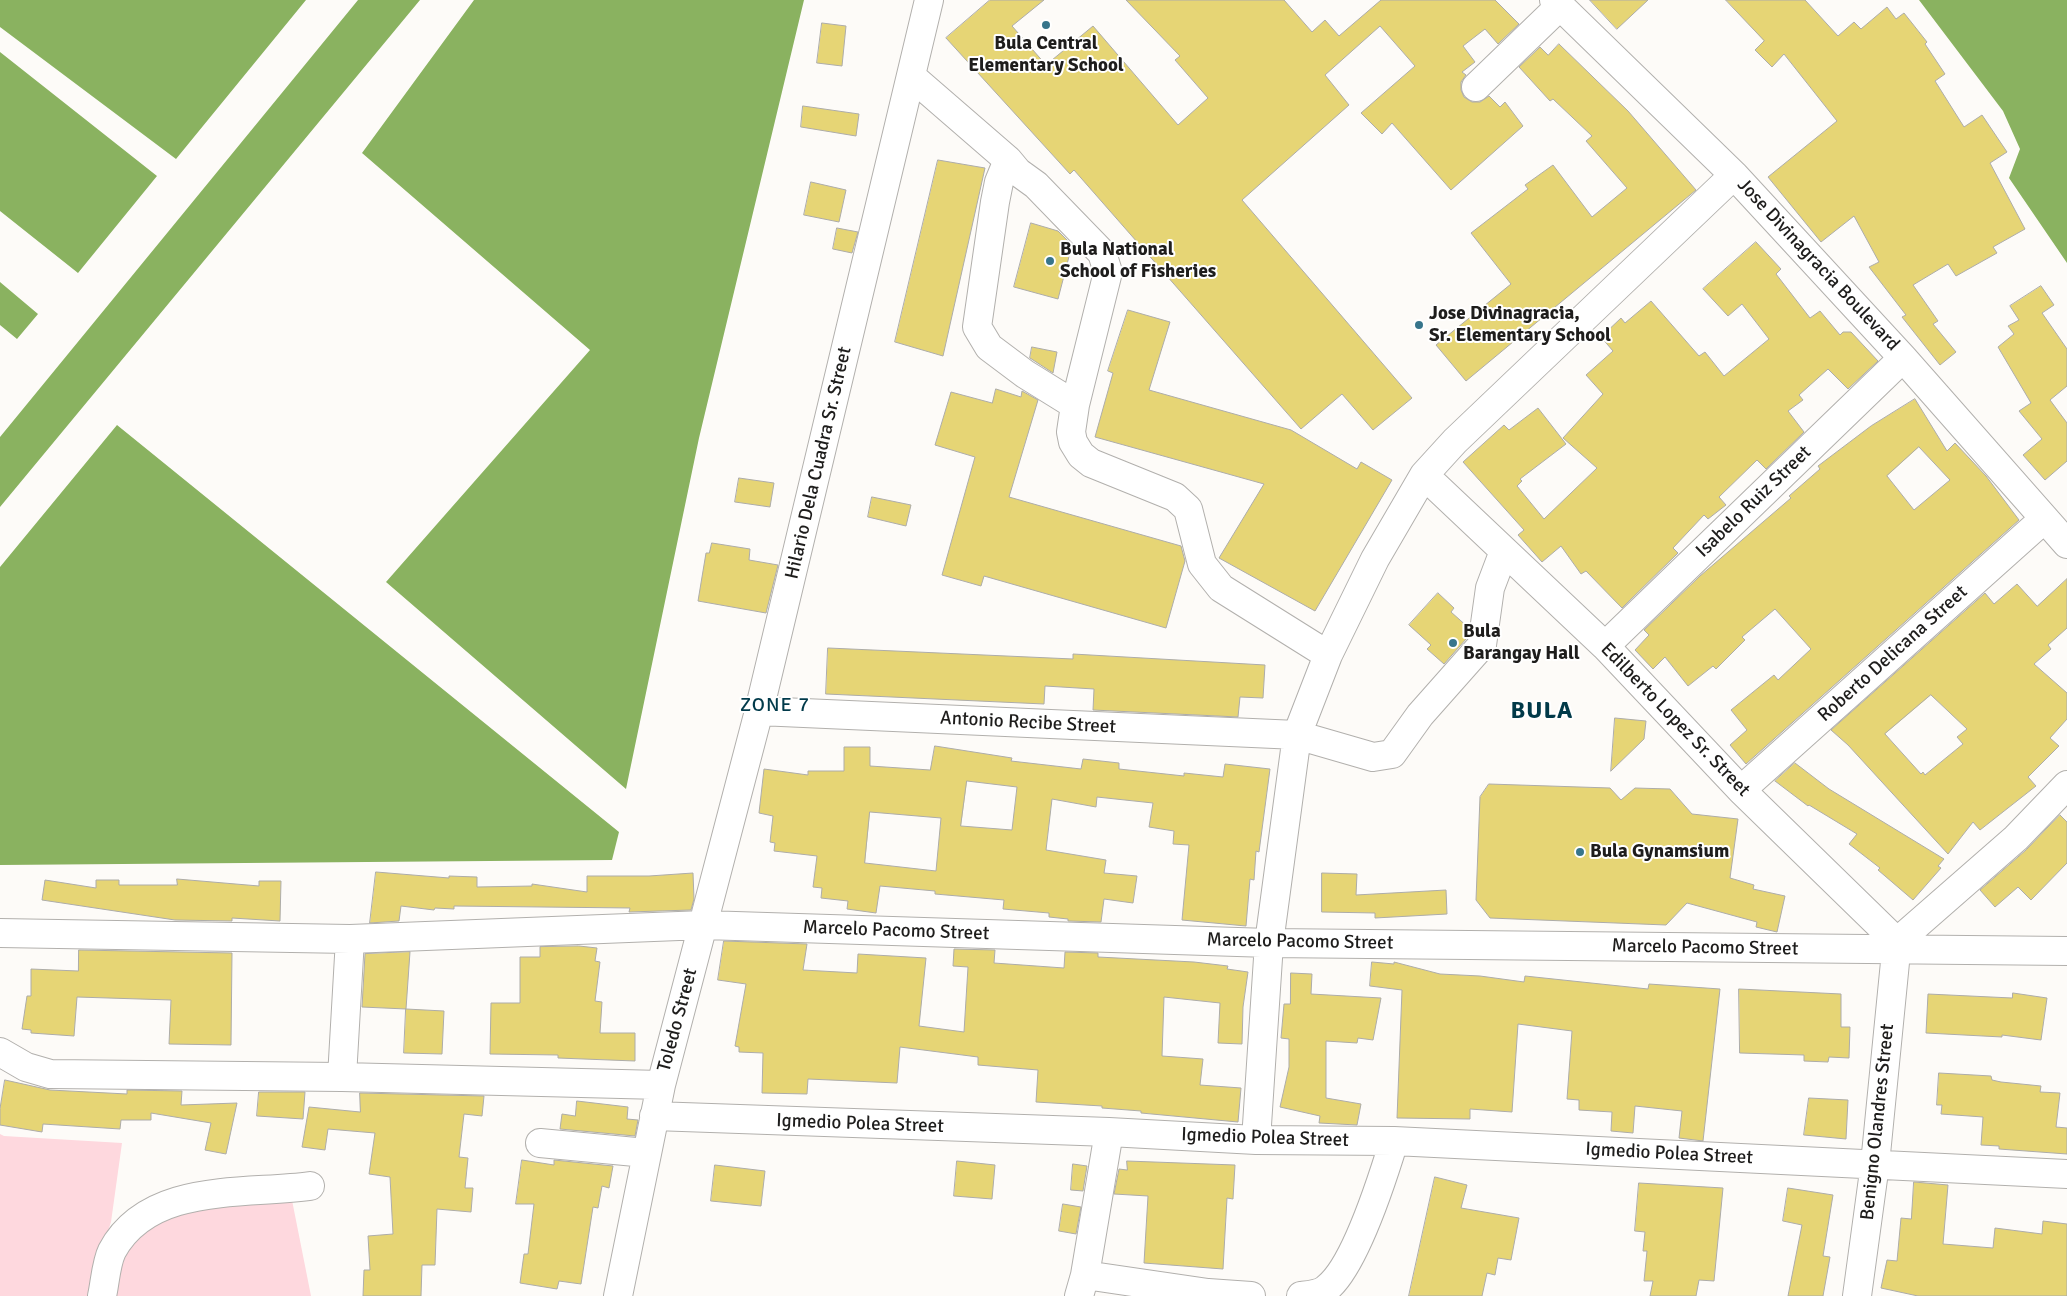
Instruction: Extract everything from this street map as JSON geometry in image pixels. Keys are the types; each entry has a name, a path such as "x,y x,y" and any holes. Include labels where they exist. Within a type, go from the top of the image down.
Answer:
{"street":[{"name":"Hilario Dela Cuadra Sr. Street","path":"704,925 760,711 929,0"},
{"path":"1476,87 1557,3"},
{"name":"Jose Divinagracia Boulevard","path":"1557,3 1734,175 1904,358 2067,544"},
{"path":"911,76 1008,160 1018,172 1036,185 1102,253 1108,272 1075,404 1071,432 1073,442 1081,455 1091,463 1174,497 1188,508 1202,564 1221,588 1328,655"},
{"path":"1008,160 996,196 977,327 990,347 1025,374 1075,404"},
{"path":"1256,1140 1269,943 1297,735 1328,655 1375,559 1424,475 1455,441 1734,175"},
{"name":"Isabelo Ruiz Street","path":"1605,646 1904,358"},
{"name":"Edilberto Lopez Sr. Street","path":"1424,475 1605,646 1741,790 1897,945"},
{"name":"Roberto Delicana Street","path":"1741,790 2044,519"},
{"name":"Antonio Recibe Street","path":"760,711 1297,735 1373,756 1392,754 1420,715 1482,646 1490,588 1504,551"},
{"path":"1897,945 2016,838 2067,785"},
{"name":"Marcelo Pacomo Street","path":"0,934 350,939 704,925 1269,943 1871,950 1897,945 2067,951"},
{"name":"Toledo Street","path":"618,1296 661,1085 704,925"},
{"path":"342,1077 350,939"},
{"name":"Benigno Olandres Street","path":"1857,1296 1875,1164 1897,945"},
{"path":"0,1052 26,1067 50,1074 342,1077 661,1085"},
{"name":"Igmedio Polea Street","path":"654,1116 1109,1132 1256,1140 1394,1141 2067,1174"},
{"path":"1109,1132 1082,1285 1251,1296"},
{"path":"1301,1296 1326,1290 1342,1273 1381,1183 1394,1141"},
{"path":"540,1143 646,1153"},
{"path":"102,1296 112,1252 131,1228 150,1212 179,1199 310,1186"}],"shaded area":[{"path":"0,0 306,0 176,159 0,27"},
{"path":"358,0 420,0 0,507 0,437"},
{"path":"474,0 804,0 699,438 626,789 386,582 590,350 362,153"},
{"path":"1919,0 2067,0 2067,263 2009,178 2020,149 2003,111"},
{"path":"0,52 157,176 78,273 0,211"},
{"path":"0,282 38,314 17,339 0,325"},
{"path":"117,425 619,832 612,860 0,865 0,567"},
{"path":"0,1134 4,1136 122,1143 111,1222 87,1296 0,1296"},
{"path":"288,1180 311,1296 95,1296 119,1223"}],"building":[{"path":"990,0 1044,0 1012,26 1046,65 1093,26 1178,125 1208,98 1175,60 1180,56 1126,0 1284,0 1312,32 1325,20 1339,36 1381,0 1495,0 1519,24 1498,44 1485,29 1463,46 1475,62 1462,72 1466,75 1461,82 1461,90 1464,97 1472,102 1480,102 1489,96 1500,107 1505,102 1523,126 1451,190 1392,123 1382,134 1361,113 1415,66 1380,26 1325,75 1349,105 1242,200 1412,398 1373,430 1342,394 1301,429 1074,170 1070,174 946,38"},
{"path":"1590,0 1648,0 1617,29"},
{"path":"1726,0 1805,0 1838,36 1854,22 1861,29 1887,7 1896,19 1904,13 1927,42 1925,44 1945,74 1935,81 1964,127 1982,115 2007,152 1990,163 2025,229 1993,247 1997,253 1956,276 1948,264 1913,285 1938,321 1933,324 1956,352 1940,365 1902,317 1906,315 1869,267 1879,262 1854,216 1821,242 1768,177 1837,121 1784,54 1772,67 1755,50 1764,41"},
{"path":"822,23 846,26 842,66 817,63"},
{"path":"1559,44 1628,111 1696,190 1466,381 1436,345 1511,284 1471,233 1528,189 1525,185 1553,165 1592,217 1627,188 1586,141 1592,136 1553,99 1550,101 1519,67 1540,47 1548,55"},
{"path":"803,106 859,114 856,136 801,127"},
{"path":"938,160 985,168 943,356 895,342"},
{"path":"811,182 846,190 839,222 804,215"},
{"path":"1031,223 1058,231 1072,245 1058,299 1014,287"},
{"path":"837,228 858,232 852,253 833,249"},
{"path":"1756,242 1781,269 1776,274 1810,318 1820,311 1840,335 1843,332 1851,332 1878,361 1848,389 1828,369 1799,395 1803,400 1788,411 1804,432 1766,469 1757,460 1719,497 1726,505 1708,519 1704,515 1673,548 1678,553 1622,608 1586,571 1581,574 1561,546 1542,562 1518,535 1524,530 1463,462 1504,425 1509,430 1538,408 1566,444 1520,479 1522,481 1517,486 1544,519 1597,468 1563,438 1603,394 1586,375 1613,351 1601,337 1621,318 1625,323 1651,301 1699,356 1705,352 1724,376 1769,339 1742,304 1728,316 1703,289"},
{"path":"2041,286 2054,305 2042,313 2067,349 2067,386 2050,400 2067,423 2067,461 2045,480 2023,455 2042,439 2019,411 2031,403 1998,347 2014,334 2008,326 2019,320 2010,306"},
{"path":"1128,310 1170,322 1149,390 1291,430 1357,469 1361,462 1392,480 1315,611 1219,558 1264,484 1095,437 1113,373 1108,371"},
{"path":"1032,347 1057,352 1053,373 1030,358"},
{"path":"996,389 1021,397 1022,391 1038,400 1009,497 1181,546 1185,561 1166,628 984,576 981,586 942,575 975,457 935,445 951,392 992,403"},
{"path":"1915,399 1947,451 1955,443 1986,476 2019,520 1746,764 1730,745 1747,730 1731,710 1774,675 1778,680 1811,649 1775,609 1742,637 1745,640 1716,669 1713,666 1688,686 1665,657 1653,669 1635,650 1649,635 1644,630 1700,576 1791,498 1789,496 1820,469 1818,466 1871,426","holes":["1919,447 1950,480 1914,510 1887,476"]},
{"path":"739,478 774,483 770,507 735,502"},
{"path":"872,497 911,505 906,526 868,517"},
{"path":"712,543 750,549 749,560 778,565 766,613 698,601 706,553 709,553"},
{"path":"2067,579 2067,628 2048,645 2051,649 2034,664 2067,693 2067,719 2050,738 2059,746 2028,777 2036,786 1980,830 1973,822 1948,854 1848,745 1831,730 1985,593 1994,604 2017,584 2037,606","holes":["1931,695 1967,729 1957,737 1963,744 1925,775 1923,772 1921,774 1885,734"]},
{"path":"1438,593 1454,608 1451,612 1469,628 1467,638 1444,664 1427,649 1431,645 1409,625"},
{"path":"828,648 1073,659 1073,654 1265,665 1263,698 1240,697 1238,717 1093,710 1094,689 1045,686 1044,704 826,694"},
{"path":"1615,718 1646,721 1644,739 1611,771"},
{"path":"935,746 1012,758 1011,761 1081,769 1083,759 1119,763 1119,769 1184,776 1184,773 1223,777 1225,764 1270,769 1259,852 1256,851 1254,880 1250,879 1246,926 1182,920 1189,845 1173,844 1174,831 1149,827 1153,803 1097,797 1096,807 1052,799 1046,850 1106,860 1104,873 1137,876 1133,903 1104,899 1101,922 1068,921 1068,919 1049,917 1049,913 1003,909 1004,900 935,894 935,891 880,886 876,913 847,909 848,901 821,898 822,888 813,887 817,856 774,851 775,843 770,842 773,816 759,813 764,769 808,775 808,771 844,771 844,747 870,747 870,766 930,770","holes":["967,781 1017,787 1012,830 961,826","870,812 941,818 936,871 865,863"]},
{"path":"1795,763 1829,789 1944,859 1938,866 1941,868 1913,900 1878,870 1880,868 1849,844 1857,834 1808,806 1775,781"},
{"name":"Bula Gynamsium","path":"1489,784 1610,788 1621,800 1635,788 1670,789 1692,814 1738,819 1730,878 1754,885 1753,889 1785,896 1777,932 1756,927 1757,922 1687,903 1666,925 1490,918 1476,900 1480,797"},
{"path":"2060,815 2067,822 2067,863 2031,900 2018,887 1995,907 1980,890 2026,850"},
{"path":"376,872 449,878 449,876 477,877 477,887 532,886 532,884 587,892 587,876 649,876 693,873 694,899 691,910 629,912 630,908 454,906 454,909 435,908 434,910 401,906 399,921 370,923"},
{"path":"1322,873 1357,874 1356,895 1446,890 1447,914 1375,918 1375,913 1322,912"},
{"path":"177,879 259,886 259,881 281,881 280,921 232,918 232,921 175,920 42,900 45,880 96,888 96,880 119,880 119,885 177,885"},
{"path":"724,941 807,944 803,970 857,973 858,954 926,958 919,1026 964,1032 968,967 953,966 954,949 995,950 994,963 1064,968 1065,952 1098,953 1098,957 1194,962 1228,966 1227,969 1248,972 1243,1007 1242,1044 1218,1043 1220,1003 1164,997 1162,1056 1203,1059 1200,1085 1241,1088 1238,1122 1141,1113 1141,1111 1102,1108 1102,1106 1036,1102 1038,1070 978,1065 978,1057 900,1047 897,1083 808,1079 807,1094 762,1093 763,1053 739,1052 739,1047 735,1046 746,984 718,980"},
{"path":"579,946 597,948 595,961 600,962 595,1001 602,1002 600,1033 635,1033 635,1061 558,1058 558,1055 490,1054 491,1003 520,1003 520,957 540,957 540,947"},
{"path":"79,950 232,953 231,1045 169,1044 171,1000 77,997 74,1036 31,1033 31,1030 22,1029 27,996 31,996 31,969 78,971"},
{"path":"410,952 406,1009 362,1007 365,954"},
{"path":"1372,962 1394,964 1394,962 1440,974 1480,976 1524,982 1525,976 1648,989 1649,984 1720,989 1703,1141 1679,1138 1682,1111 1635,1106 1633,1133 1611,1131 1612,1112 1579,1110 1579,1100 1567,1099 1572,1031 1518,1024 1512,1112 1470,1109 1470,1119 1397,1118 1402,990 1370,986"},
{"path":"1291,973 1312,974 1311,994 1381,998 1373,1040 1358,1038 1357,1043 1326,1041 1326,1098 1361,1104 1357,1125 1319,1123 1320,1116 1280,1107 1289,1067 1289,1039 1281,1038 1284,1004 1290,1004"},
{"path":"1739,989 1841,994 1841,1027 1850,1027 1849,1058 1829,1057 1828,1062 1804,1061 1804,1055 1740,1053"},
{"path":"2013,993 2047,998 2041,1040 2002,1035 2002,1037 1926,1033 1928,994 2012,998"},
{"path":"406,1009 444,1011 442,1054 404,1053"},
{"path":"1939,1073 1991,1076 1992,1080 2001,1082 2041,1086 2040,1092 2060,1093 2056,1127 2067,1128 2067,1154 1999,1149 1999,1146 1981,1145 1983,1117 1941,1114 1942,1105 1937,1105"},
{"path":"5,1080 50,1090 127,1094 127,1090 182,1091 181,1105 237,1103 226,1154 205,1150 211,1123 151,1113 151,1120 121,1120 120,1129 43,1124 42,1132 0,1125 0,1109"},
{"path":"259,1092 305,1092 303,1119 257,1116"},
{"path":"360,1093 484,1096 482,1116 464,1114 459,1157 468,1158 465,1188 473,1188 471,1212 437,1209 435,1265 422,1265 421,1296 363,1296 364,1270 370,1270 368,1236 393,1234 390,1177 369,1174 375,1133 328,1129 325,1150 302,1147 309,1107 360,1112"},
{"path":"1809,1098 1848,1100 1846,1139 1804,1135"},
{"path":"577,1101 628,1107 627,1119 638,1120 635,1136 560,1129 562,1114 575,1116"},
{"path":"522,1160 554,1165 554,1160 613,1166 609,1188 602,1186 598,1208 593,1207 581,1284 559,1281 557,1289 520,1283 524,1254 528,1254 534,1204 516,1204"},
{"path":"957,1161 995,1165 992,1199 954,1196"},
{"path":"1127,1161 1235,1165 1233,1199 1227,1198 1223,1269 1144,1263 1148,1196 1114,1194 1119,1169 1127,1170"},
{"path":"1073,1164 1087,1166 1083,1191 1071,1190"},
{"path":"715,1165 765,1171 761,1206 711,1201"},
{"path":"1435,1177 1467,1185 1461,1208 1519,1218 1511,1260 1498,1258 1495,1275 1487,1273 1482,1296 1409,1296"},
{"path":"1914,1182 1948,1185 1943,1244 1993,1248 1995,1228 2042,1234 2043,1221 2067,1224 2067,1296 1918,1296 1881,1288 1887,1260 1897,1261 1901,1218 1911,1219"},
{"path":"1639,1183 1723,1188 1714,1281 1699,1280 1696,1296 1650,1296 1653,1281 1644,1281 1647,1251 1643,1251 1645,1232 1635,1231"},
{"path":"1788,1188 1833,1195 1823,1256 1830,1257 1823,1296 1788,1296 1802,1225 1783,1221"},
{"path":"1063,1204 1081,1207 1076,1234 1059,1231"}],"place":[{"name":"Bula Central Elementary School","path":"1046,25"},
{"name":"Bula National School of Fisheries","path":"1050,261"},
{"name":"Jose Divinagracia, Sr. Elementary School","path":"1419,325"},
{"name":"Bula Barangay Hall","path":"1453,643"},
{"name":"Bula Gynamsium","path":"1580,852"}],"district":[{"name":"ZONE 7","path":"775,706"},
{"name":"BULA","path":"1542,712"}]}
